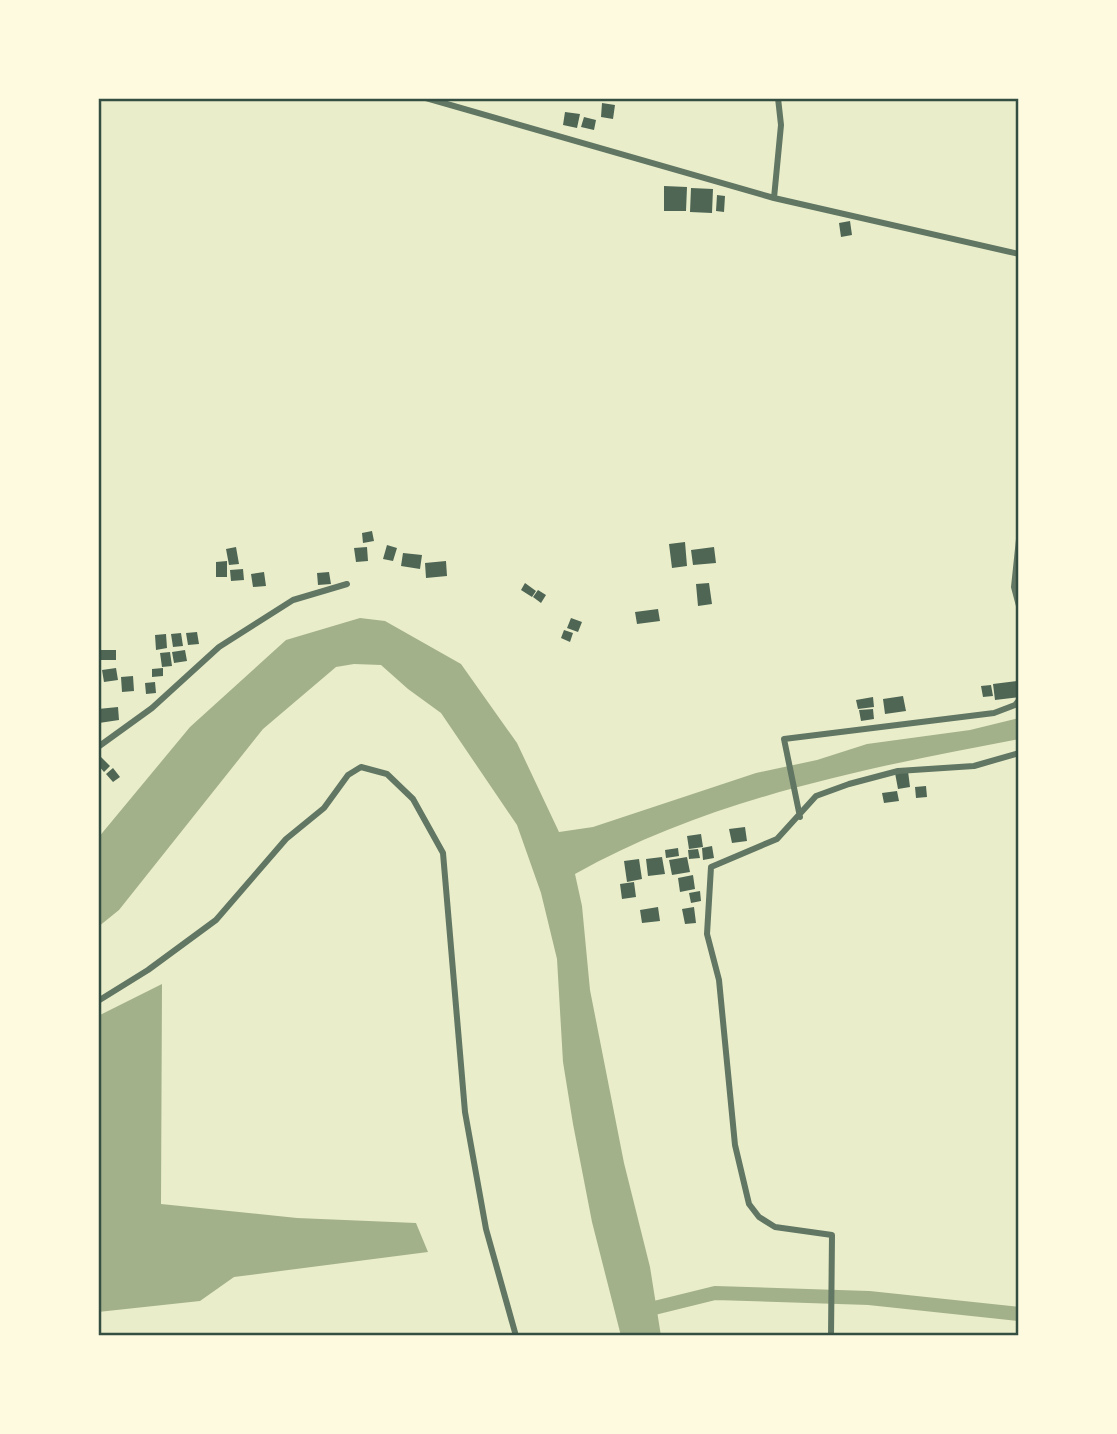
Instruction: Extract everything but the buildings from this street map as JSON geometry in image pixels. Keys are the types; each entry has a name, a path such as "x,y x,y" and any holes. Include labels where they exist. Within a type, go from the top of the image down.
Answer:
{"street":[{"path":"426,98 774,198 1019,254"},
{"path":"774,198 781,125 778,98"},
{"path":"1019,539 1014,587 1019,606"},
{"path":"98,747 152,708 219,647 293,600 347,584"},
{"path":"800,817 784,739 994,713 1015,705 1019,700"},
{"path":"831,1336 832,1235 775,1227 759,1217 749,1203 735,1145 719,980 707,934 712,867 777,839 800,817 816,796 878,775 936,767 974,766 1019,753"},
{"path":"98,1001 148,970 216,920 286,839 324,808 348,775 361,767 387,774 413,799 443,853 465,1112 486,1229 516,1336"}],"shaded area":[{"path":"360,618 385,621 461,664 517,743 559,832 593,827 756,773 817,760 867,744 970,730 1019,718 1019,739 848,774 735,806 680,825 575,874 582,906 590,990 624,1163 650,1267 661,1336 621,1336 592,1222 573,1124 563,1062 557,959 541,893 517,825 441,713 381,665 354,664 336,667 263,729 119,910 98,927 98,838 190,727 286,640"},
{"path":"162,984 161,1204 297,1218 416,1223 428,1252 234,1277 200,1301 98,1312 98,1016"}],"waterway":[{"path":"638,1312 715,1293 869,1298 1019,1314"}]}
